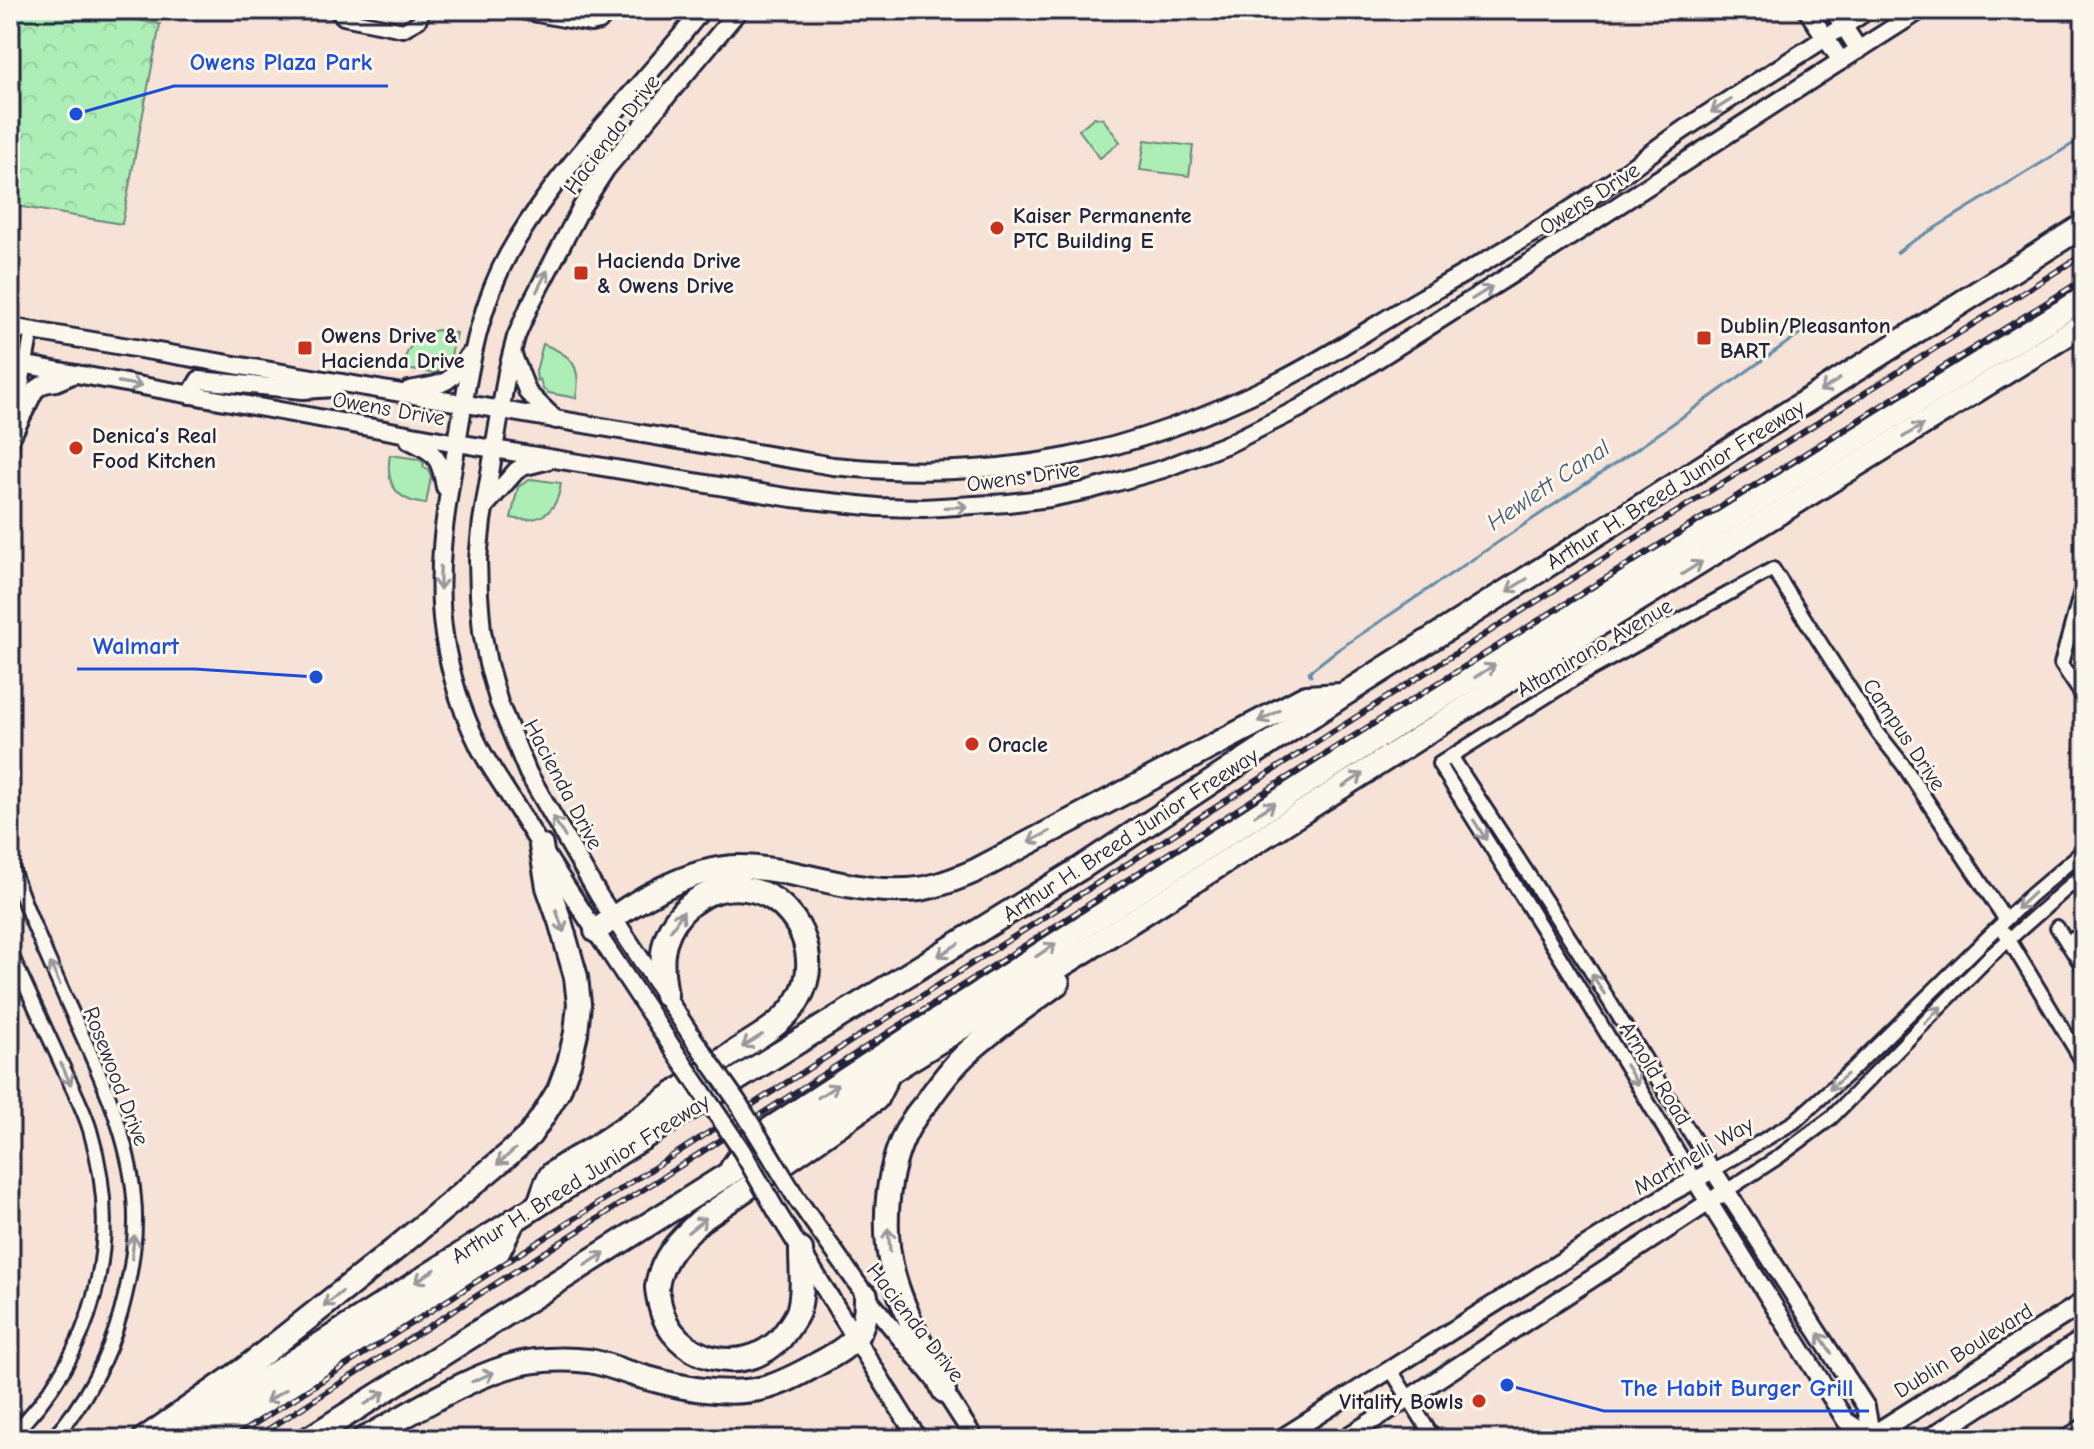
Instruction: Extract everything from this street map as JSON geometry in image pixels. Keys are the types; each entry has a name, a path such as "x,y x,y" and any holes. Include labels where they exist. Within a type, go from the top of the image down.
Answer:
{"highway":[{"name":"Arthur H. Breed Junior Freeway","path":"172,1439 539,1203 1081,868 1343,695 2084,225"},
{"path":"727,1176 750,1142 1411,716 2012,344 2082,308"},
{"path":"308,1439 1088,949 1517,675 2043,350 2082,308"},
{"path":"605,924 666,886 715,869 761,869 856,888 888,891 921,889 951,881 1306,697 1343,695"},
{"path":"144,1439 243,1370 394,1250 508,1155 530,1135 543,1116 559,1090 569,1063 579,1004 576,977 548,887 541,846"},
{"path":"539,1203 551,1175 679,1092 785,1017 798,1001 806,983 809,963 800,927 783,907 762,893 742,889 722,890 703,896 687,906 666,937 663,954 666,995"},
{"path":"944,1391 903,1302 893,1272 887,1209 899,1149 912,1121 947,1073 967,1053 1062,980 1088,949"},
{"path":"801,1250 798,1312 788,1330 774,1345 757,1356 734,1361 714,1359 683,1343 663,1318 657,1289 668,1255 680,1239 700,1221 876,1099 890,1072"},
{"path":"210,1439 498,1252 514,1219"},
{"path":"364,1439 470,1382 530,1362 560,1359 592,1362 682,1386 716,1391 765,1388 792,1378 841,1351 863,1328 867,1315 866,1296"}],"main road":[{"name":"Dublin Boulevard","path":"1870,1438 2084,1302"},
{"path":"1929,1439 2081,1347"}],"street":[{"path":"335,10 343,18 403,30 419,21 424,10"},
{"path":"510,10 554,14 591,25 600,23 611,10"},
{"name":"Hacienda Drive","path":"702,10 579,153 514,243 497,277 475,344 447,501 440,593 444,634 452,675 479,747 541,846 666,995 737,1101 797,1199 866,1296 944,1391 975,1439"},
{"path":"679,81 689,60 725,10"},
{"name":"Hacienda Drive","path":"739,10 614,159 581,208 516,337 500,411 478,559 484,642 499,703 528,773 605,924 674,1050 742,1151 918,1439"},
{"path":"1807,10 1841,61"},
{"path":"1833,10 1859,50"},
{"name":"Owens Drive","path":"11,329 32,330 833,466 894,471 967,471 1086,454 1127,443 1215,411 1351,342 1603,189 1686,128 1868,10"},
{"name":"Owens Drive","path":"18,364 457,443 784,497 878,507 924,508 1008,503 1076,492 1137,477 1230,443 1320,396 1921,10"},
{"path":"10,452 18,364 32,330"},
{"path":"397,392 451,380 475,344"},
{"path":"512,353 528,393 556,420"},
{"path":"13,434 35,390 75,374"},
{"path":"190,395 199,380 303,390 364,387"},
{"path":"391,431 431,451 437,458 447,501"},
{"path":"485,507 516,471 555,459"},
{"name":"Altamirano Avenue","path":"1439,764 1579,676 1773,569"},
{"name":"Campus Drive","path":"1773,569 1878,733 1904,766 2002,922 2008,939 2084,1064"},
{"path":"2084,580 2061,664 2084,698"},
{"name":"Arnold Road","path":"1451,756 1586,963 1726,1191 1866,1407 1870,1438"},
{"name":"Arnold Road","path":"1439,764 1846,1421 1870,1438"},
{"name":"Martinelli Way","path":"1280,1439 1670,1193 1794,1122 1853,1069 2002,922 2084,850"},
{"name":"Rosewood Drive","path":"10,863 27,911 99,1072 117,1120 128,1157 135,1200 134,1243 118,1324 103,1362 52,1439"},
{"name":"Martinelli Way","path":"1343,1439 1777,1158 1831,1118 2008,939 2084,873"},
{"path":"2057,927 2084,969"},
{"path":"2067,943 2084,932"},
{"name":"Rosewood Drive","path":"10,952 89,1127 104,1202 104,1240 89,1315 75,1349 56,1382 32,1416 10,1437"},
{"path":"1391,1370 1434,1439"},
{"path":"2062,1439 2084,1425"}],"green space":[{"path":"10,10 81,10 160,24 122,224 10,205"},
{"path":"1094,117 1103,119 1120,142 1100,158 1079,130"},
{"path":"1145,140 1193,146 1189,176 1140,170"},
{"path":"438,330 456,333 449,364 440,365 439,371 434,373 404,369 406,355 413,344 424,335"},
{"path":"543,344 573,363 577,378 576,398 549,393 543,389 540,379 537,381 536,371"},
{"path":"390,455 418,459 424,463 423,467 428,469 431,477 426,504 407,499 395,489 389,474"},
{"path":"531,479 561,483 556,502 539,517 511,518 518,487"}],"waterway":[{"name":"Hewlett Canal","path":"1897,253 2084,137"},
{"name":"Hewlett Canal","path":"1311,676 1309,672 1336,651 1637,449 1812,325"}],"railway":[{"path":"231,1439 1626,544 2084,254"},
{"path":"253,1439 1285,779 2084,279"}],"place":[{"name":"Owens Plaza Park","path":"76,114"},
{"name":"Kaiser Permanente PTC Building E","path":"997,228"},
{"name":"Hacienda Drive & Owens Drive","path":"581,273"},
{"name":"Dublin/Pleasanton BART","path":"1704,338"},
{"name":"Owens Drive & Hacienda Drive","path":"305,348"},
{"name":"Denica’s Real Food Kitchen","path":"76,448"},
{"name":"Walmart","path":"316,677"},
{"name":"Oracle","path":"972,744"},
{"name":"The Habit Burger Grill","path":"1507,1385"},
{"name":"Vitality Bowls","path":"1479,1401"}]}
